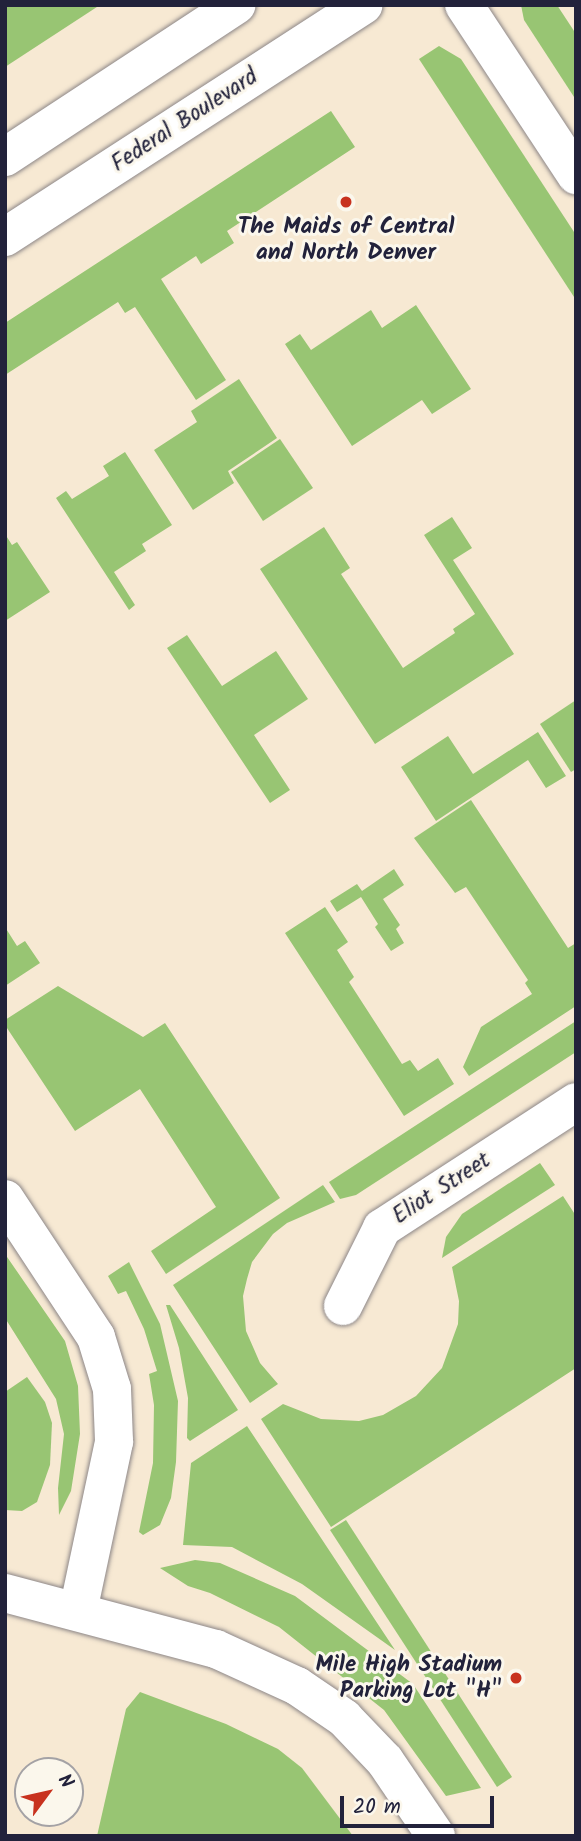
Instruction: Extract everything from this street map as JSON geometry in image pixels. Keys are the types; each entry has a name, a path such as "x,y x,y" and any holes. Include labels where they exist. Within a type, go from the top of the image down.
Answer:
{"street":[{"path":"5,157 236,5"},
{"name":"Federal Boulevard","path":"5,237 364,5"},
{"path":"464,5 576,175"},
{"name":"Eliot Street","path":"343,1306 382,1228 576,1102"},
{"path":"5,1199 96,1337 112,1389 114,1442 78,1611"},
{"path":"5,1593 216,1649 297,1686 344,1718 385,1760 436,1836"}],"green space":[{"path":"5,5 100,5 5,67"},
{"path":"521,5 557,5 576,34 576,100 524,20"},
{"path":"439,46 461,59 576,235 576,300 419,59"},
{"path":"331,111 355,147 227,231 234,243 201,264 196,256 161,279 226,380 196,400 135,307 125,313 118,302 5,375 5,323"},
{"path":"416,305 471,389 432,414 422,400 352,446 285,344 300,334 311,350 371,310 382,328"},
{"path":"239,379 277,438 228,471 234,483 193,510 154,450 197,422 191,411"},
{"path":"280,439 313,488 263,521 231,472"},
{"path":"125,452 172,525 142,544 146,551 114,572 135,605 129,610 56,498 66,491 72,499 109,476 103,466"},
{"path":"452,517 472,548 453,560 514,654 375,744 260,569 324,527 350,568 341,574 403,668 455,633 453,629 475,614 424,535"},
{"path":"5,534 12,545 17,542 50,592 5,621"},
{"path":"187,635 222,686 276,651 308,699 254,735 290,790 270,803 167,648"},
{"path":"576,700 576,769 571,772 540,724"},
{"path":"538,732 566,776 546,788 528,760 436,821 401,767 448,736 473,774"},
{"path":"471,800 568,948 576,943 576,1006 469,1076 463,1067 481,1027 532,994 525,983 528,980 466,887 455,893 414,838"},
{"path":"394,869 404,885 383,899 400,925 396,929 404,943 391,951 375,927 378,924 361,897 337,912 330,901 357,884 362,891"},
{"path":"325,907 348,942 337,950 354,977 349,982 402,1064 410,1060 418,1071 438,1058 454,1084 404,1116 285,933"},
{"path":"5,927 17,946 25,941 40,963 5,986"},
{"path":"58,986 143,1037 165,1023 280,1198 166,1274 151,1251 216,1207 140,1089 75,1131 5,1025 5,1020"},
{"path":"576,1021 576,1052 356,1195 340,1199 329,1182"},
{"path":"540,1163 555,1185 442,1258 446,1237 462,1214"},
{"path":"323,1185 335,1202 287,1223 273,1234 252,1262 243,1296 246,1331 260,1363 278,1384 250,1403 173,1285"},
{"path":"563,1196 576,1216 576,1368 331,1527 261,1419 283,1404 321,1419 359,1421 383,1415 416,1396 442,1368 458,1324 459,1301 452,1267"},
{"path":"5,1254 65,1341 78,1386 80,1434 71,1491 59,1515 58,1488 64,1434 56,1399 5,1318"},
{"path":"129,1262 160,1324 178,1401 176,1462 171,1498 160,1525 143,1535 139,1532 153,1463 154,1405 149,1374 157,1371 144,1329 126,1291 118,1294 108,1276"},
{"path":"166,1305 170,1305 238,1410 190,1441 187,1438 188,1398 179,1348"},
{"path":"27,1377 45,1402 52,1423 50,1465 37,1502 22,1511 5,1510 5,1392"},
{"path":"247,1426 395,1650 302,1584 232,1547 183,1545 191,1463"},
{"path":"346,1520 512,1777 497,1787 330,1530"},
{"path":"195,1560 220,1563 295,1596 413,1684 481,1788 446,1796 384,1710 279,1627 210,1593 188,1586 160,1568"},
{"path":"140,1692 226,1724 278,1749 302,1768 353,1836 97,1836 126,1709"}],"place":[{"name":"The Maids of Central and North Denver","path":"346,202"},
{"name":"Mile High Stadium Parking Lot \"H\"","path":"516,1678"}]}
